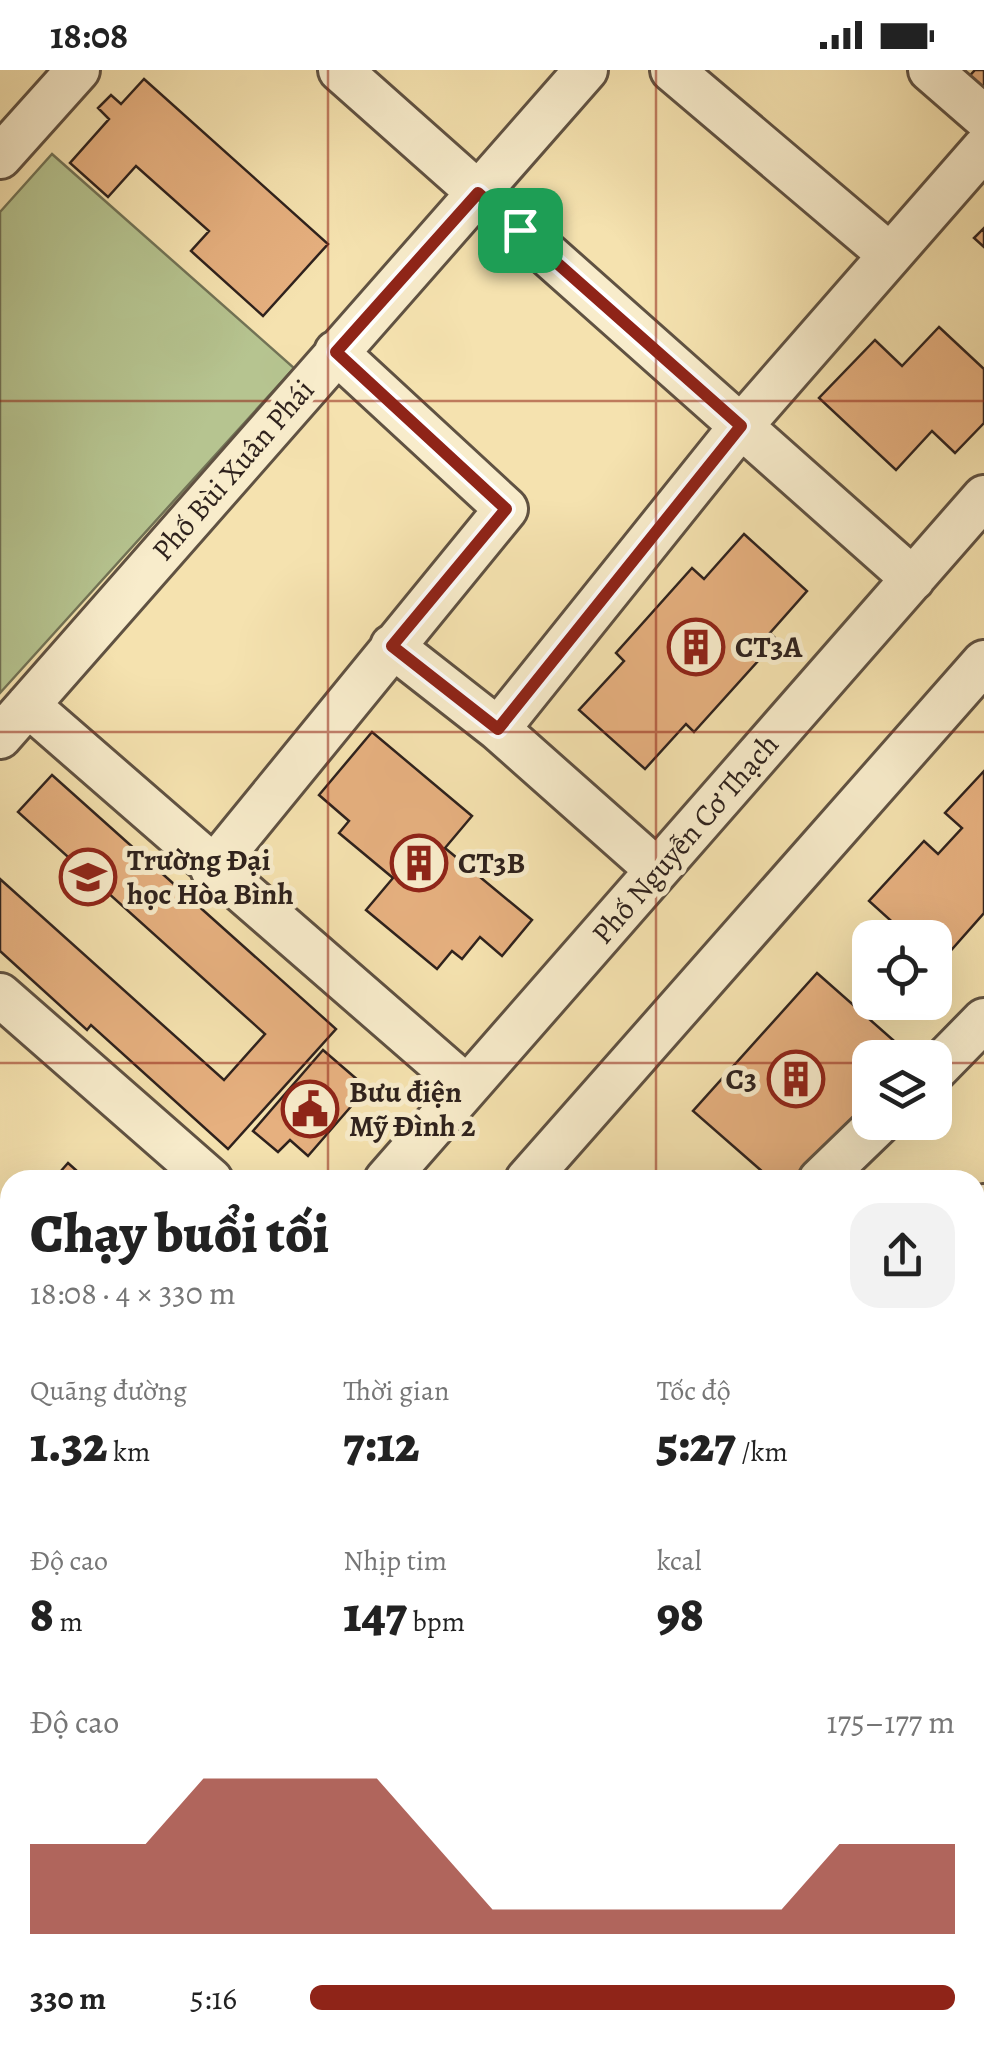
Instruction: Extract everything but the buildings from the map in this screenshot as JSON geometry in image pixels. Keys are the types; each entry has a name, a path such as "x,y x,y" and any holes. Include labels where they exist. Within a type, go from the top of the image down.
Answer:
{"street":[{"path":"0,157 78,70"},
{"path":"340,70 913,579"},
{"name":"Phố Bùi Xuân Phái","path":"0,737 586,70"},
{"path":"672,70 890,255"},
{"path":"930,70 984,117"},
{"path":"498,729 741,426 984,148"},
{"path":"212,868 506,509 336,352"},
{"name":"Phố Nguyễn Cơ Thạch","path":"395,1170 984,497"},
{"path":"392,646 498,729 658,870"},
{"path":"536,1170 983,664"},
{"path":"28,705 467,1088"},
{"path":"0,996 200,1170"},
{"path":"830,1170 861,1140"}],"green space":[{"path":"52,154 294,368 0,693 0,212"}],"place":[{"name":"CT3A","path":"696,647"},
{"name":"CT3B","path":"419,863"},
{"name":"Trường Đại học Hòa Bình","path":"88,877"},
{"name":"C3","path":"796,1079"},
{"name":"Bưu điện Mỹ Đình 2","path":"310,1109"}],"route":[{"path":"478,193 520,230 741,426 498,729 392,646 506,509 336,352 478,193"}]}
